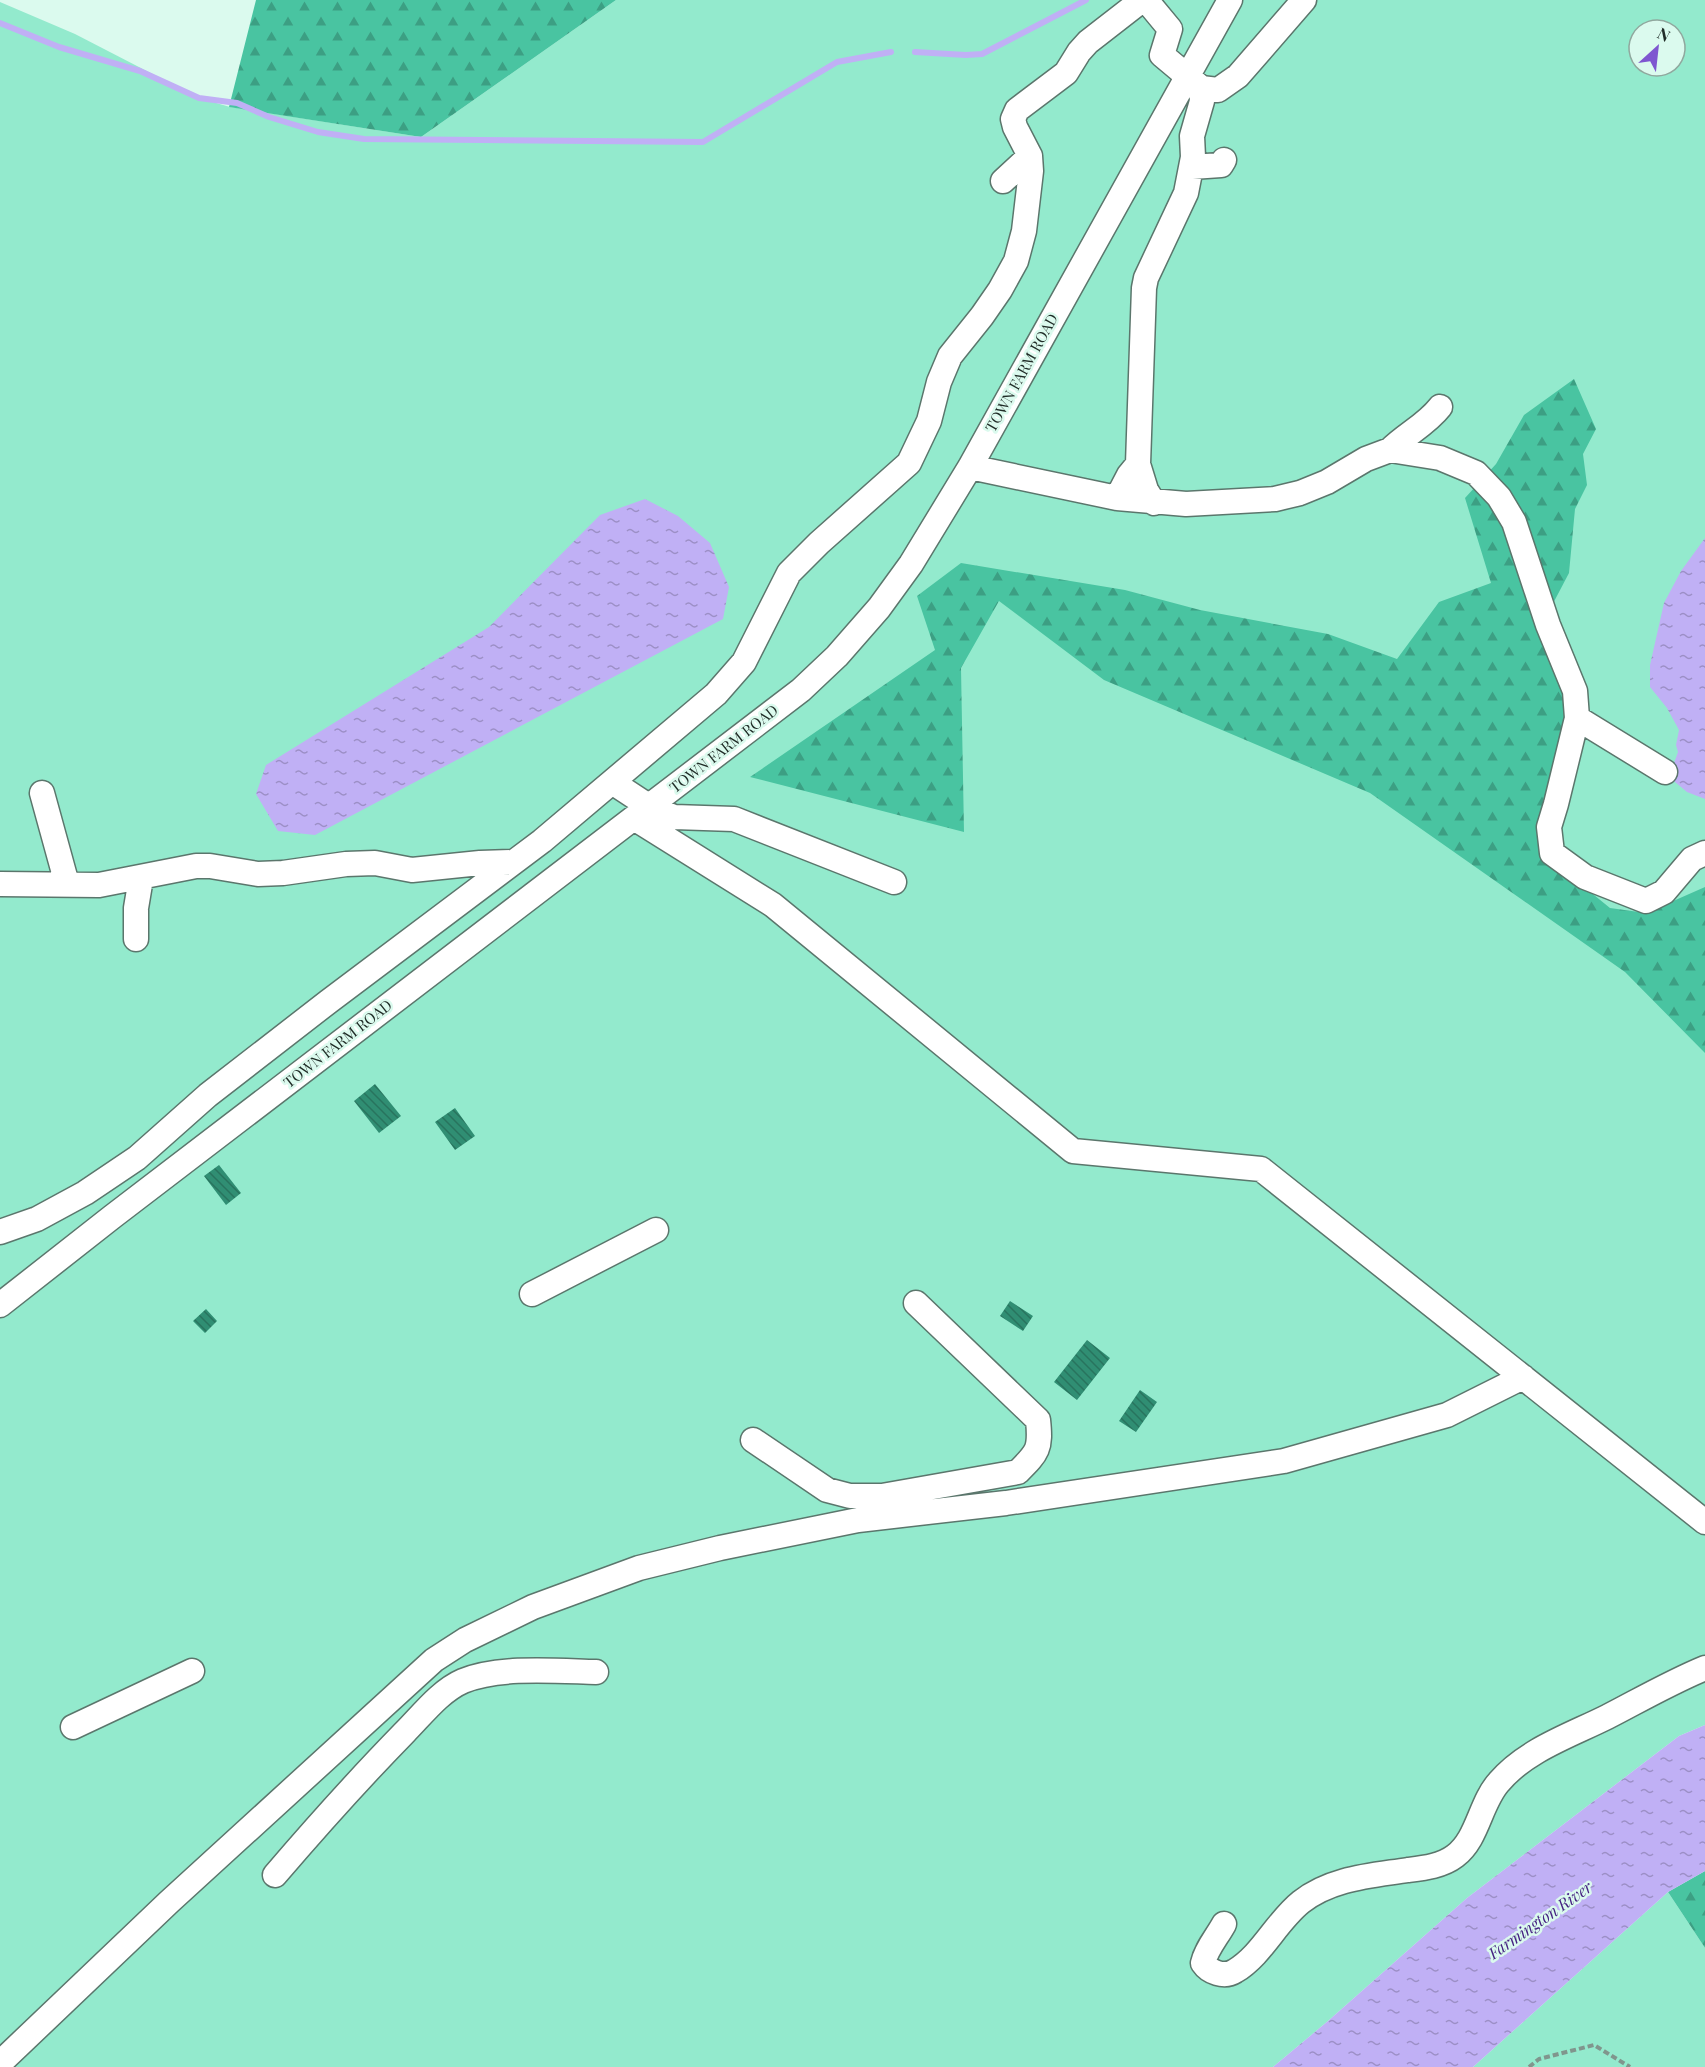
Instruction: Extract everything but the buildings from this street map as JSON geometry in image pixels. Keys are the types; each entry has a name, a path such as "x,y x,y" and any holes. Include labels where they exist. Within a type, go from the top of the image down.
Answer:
{"street":[{"path":"0,1232 37,1219 84,1193 137,1158 217,1088 542,841 716,694 744,662 789,573 909,462 929,421 939,382 950,356 962,338 982,316 1016,261 1024,231 1031,171 1029,156 1013,119 1017,110 1066,73 1088,42 1144,0 1170,29 1162,55 1194,82 1218,90 1238,76 1304,0"},
{"name":"TOWN FARM ROAD","path":"0,1305 801,690 837,656 879,608 904,573 970,467 1194,82 1230,0"},
{"path":"1154,503 1146,490 1138,464 1144,288 1146,278 1186,193 1192,167 1192,136 1202,101 1194,82"},
{"path":"1003,181 1029,156"},
{"path":"1192,167 1221,165 1224,160"},
{"path":"970,467 1117,498 1154,503 1186,504 1275,499 1300,493 1327,482 1366,459 1390,450 1402,438 1430,420 1440,407"},
{"path":"1390,450 1440,458 1476,473 1499,497 1514,522 1548,625 1575,691 1577,718 1549,827 1552,854 1585,877 1646,901 1664,892 1692,859 1705,853"},
{"path":"1117,498 1129,475 1138,464"},
{"path":"1577,718 1665,772"},
{"path":"612,782 642,813 773,905 1073,1151 1261,1169 1705,1522"},
{"path":"42,793 66,884"},
{"path":"642,813 674,817 734,819 894,882"},
{"path":"0,884 99,885 196,866 258,874 284,873 346,864 375,863 411,870 513,862"},
{"path":"136,939 136,908 141,878"},
{"path":"532,1294 656,1230"},
{"path":"753,1440 827,1490 850,1496 882,1496 1018,1472 1033,1457 1041,1440 1038,1420 916,1303"},
{"path":"0,2063 186,1886 434,1660 465,1640 533,1607 639,1568 720,1548 858,1520 1006,1503 1284,1461 1447,1415 1523,1377"},
{"path":"1224,1924 1205,1953 1203,1963 1207,1969 1220,1974 1233,1972 1252,1956 1299,1903 1336,1882 1442,1864 1456,1856 1465,1846 1485,1802 1499,1782 1519,1763 1549,1744 1620,1711 1677,1679 1705,1668"},
{"path":"275,1875 354,1785 441,1696 463,1681 489,1674 537,1670 596,1672"},
{"path":"73,1727 192,1671"}],"path":[{"path":"1529,2067 1539,2059 1594,2045 1630,2067"}],"green space":[{"path":"256,0 616,0 421,137 229,107"},
{"path":"616,0 1705,0 1705,1725 1679,1736 1467,1898 1273,2067 0,2067 0,2 75,34 199,98 230,107 421,137"},
{"path":"1574,379 1596,429 1583,454 1587,485 1575,509 1569,573 1548,613 1574,675 1567,731 1537,831 1541,852 1610,908 1646,913 1705,887 1705,1053 1625,972 1370,793 1104,680 999,601 961,668 964,832 750,777 935,650 917,596 961,563 1125,590 1200,610 1328,634 1397,659 1439,602 1491,583 1465,498 1496,464 1524,415"},
{"path":"1705,1871 1705,1948 1668,1892"},
{"path":"1668,1892 1705,1948 1705,2067 1473,2067"}],"water":[{"path":"645,499 678,516 710,543 729,587 723,619 315,835 278,831 256,794 266,765 489,627 600,515"},
{"path":"1705,538 1705,799 1687,792 1669,777 1678,752 1676,745 1679,730 1667,708 1650,687 1650,665 1664,603 1681,571"},
{"name":"Farmington River","path":"1705,1725 1705,1871 1668,1892 1473,2067 1273,2067 1467,1898 1679,1736"}],"waterway":[{"path":"915,52 982,54 1086,0"},
{"path":"0,23 59,47 140,71 199,98 237,103 269,117 318,132 364,139 703,142 837,62 891,52"}]}
